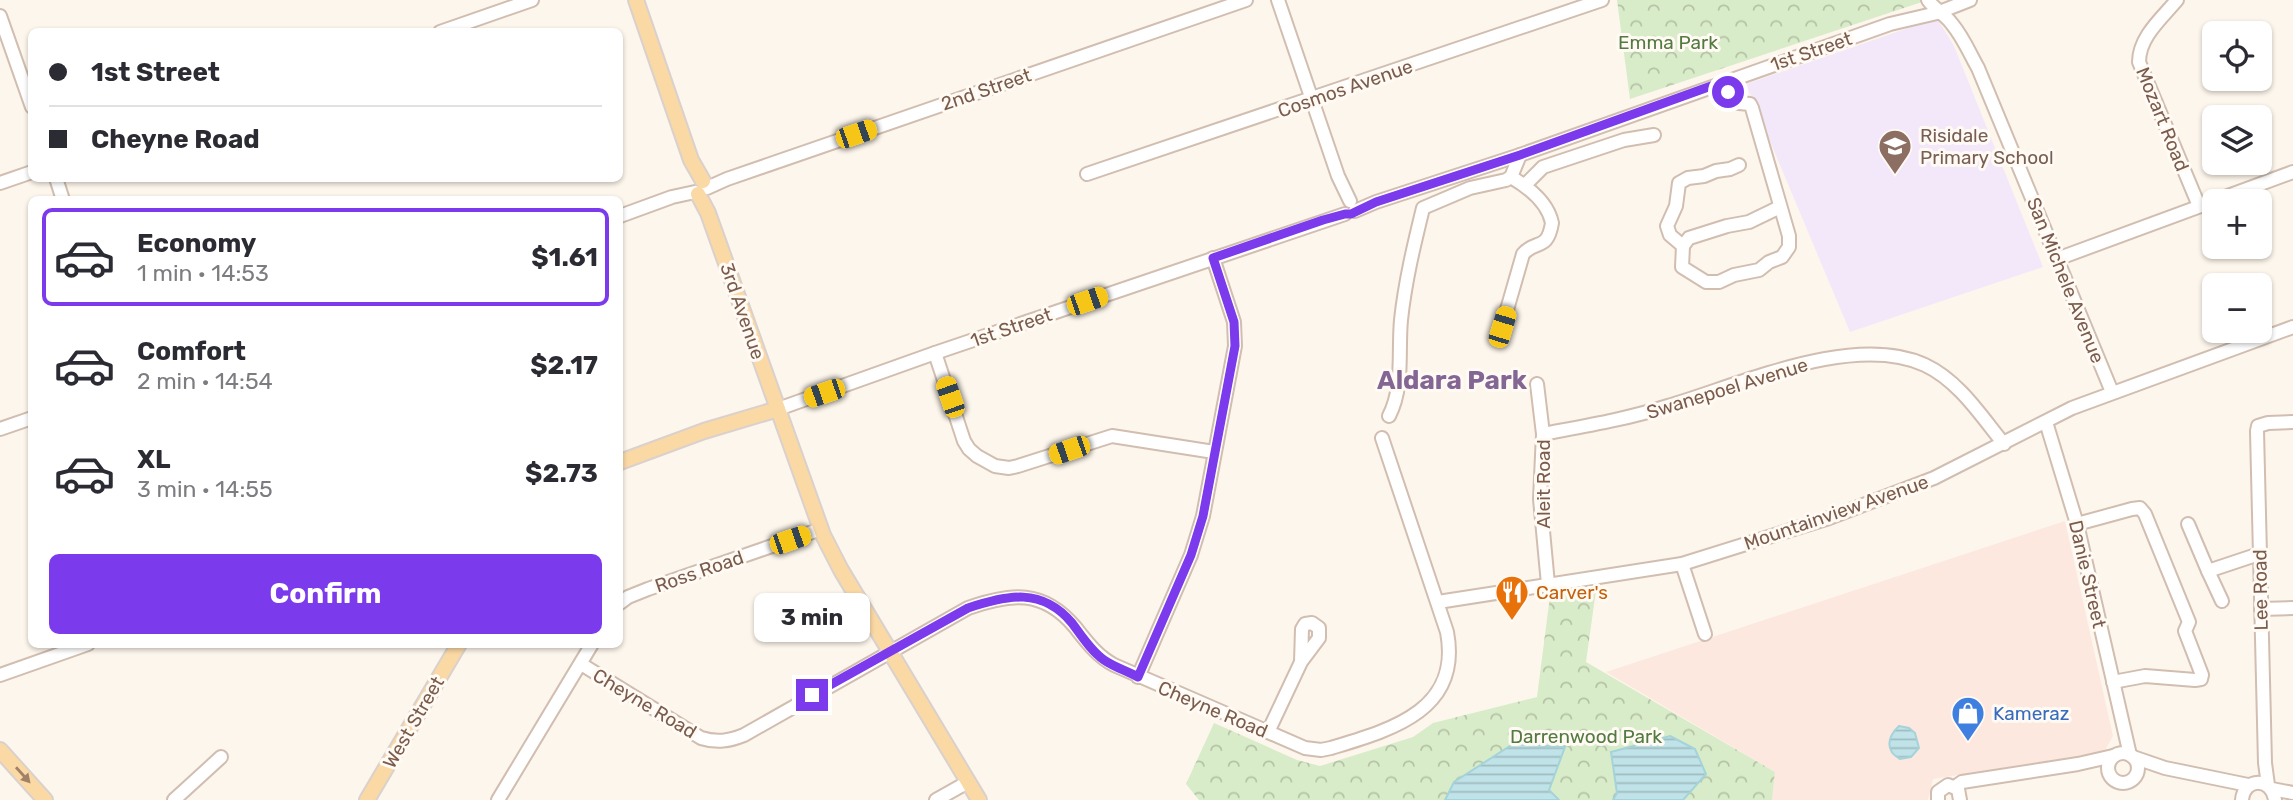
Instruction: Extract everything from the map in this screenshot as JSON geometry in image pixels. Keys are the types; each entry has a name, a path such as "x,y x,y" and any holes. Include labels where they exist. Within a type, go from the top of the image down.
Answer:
{"main road":[{"name":"3rd Avenue","path":"636,0 821,529 841,570 979,800"},
{"path":"623,461 704,431 778,409"},
{"name":"West Street","path":"367,800 457,648"},
{"path":"0,750 45,800"}],"street":[{"path":"452,28 532,0"},
{"name":"2nd Street","path":"623,215 1246,0"},
{"path":"1278,0 1348,206"},
{"name":"Cosmos Avenue","path":"1087,174 1602,0"},
{"name":"1st Street","path":"778,409 1323,220 1348,206 1376,202 1520,155 1890,24 1970,0"},
{"name":"Mozart Road","path":"2177,0 2144,40 2139,61 2199,206"},
{"name":"San Michele Avenue","path":"1940,7 1978,68 2112,392"},
{"path":"0,16 28,96"},
{"path":"1725,81 1731,99 1750,105 1789,236 1789,247 1782,257 1769,262 1759,271 1734,275 1719,282 1706,282 1682,267 1684,246 1693,236 1749,222 1780,207"},
{"path":"1525,185 1543,167 1624,140 1654,135"},
{"path":"1511,177 1520,155"},
{"path":"1684,246 1670,235 1667,226 1676,206 1679,183 1688,178 1739,165"},
{"path":"2057,259 2293,172"},
{"path":"0,183 28,173"},
{"path":"1389,416 1397,393 1404,294 1423,208 1471,188 1511,177 1525,185 1552,218 1552,227 1544,243 1536,248 1529,248 1523,254 1502,327"},
{"path":"1138,677 1196,541 1235,346 1236,328 1213,258"},
{"name":"Mountainview Avenue","path":"1438,602 1682,564 1874,503 1934,478 2112,392 2293,327"},
{"path":"935,353 964,441 977,456 995,466 1018,466 1112,436 1214,452"},
{"name":"Swanepoel Avenue","path":"1544,433 1634,416 1796,365 1882,354 1910,359 1945,377 1969,401 2004,444"},
{"name":"Aleit Road","path":"1537,384 1544,433 1540,499 1548,584"},
{"path":"0,429 28,419"},
{"name":"Danie Street","path":"2046,422 2077,524 2124,728 2124,755"},
{"name":"Lee Road","path":"2266,790 2257,431 2258,426 2268,423 2293,422"},
{"name":"Cheyne Road","path":"580,664 701,738 723,741 744,735 968,608 1002,598 1030,598 1043,601 1059,610 1104,660 1138,677 1306,748 1321,750 1354,741 1415,717 1433,698 1448,666 1449,644 1438,602 1382,438"},
{"path":"2077,524 2132,509 2140,508 2145,514 2189,622 2185,631 2202,675 2201,679 2195,680 2145,676 2113,682"},
{"path":"2188,524 2222,601"},
{"name":"Ross Road","path":"623,601 648,589 821,529"},
{"path":"2208,571 2259,554"},
{"path":"1682,564 1705,634"},
{"path":"2260,609 2293,608"},
{"path":"0,675 77,648"},
{"path":"498,800 590,648"},
{"path":"1268,732 1301,662"},
{"path":"2124,755 2137,764 2136,776"},
{"path":"2111,778 2108,769 2110,760 2124,755"},
{"path":"1955,787 1962,782 2124,755 2165,768 2266,790"},
{"path":"174,800 221,757"},
{"path":"2078,764 2094,768 2120,783 2125,783 2148,770 2165,768"},
{"path":"2224,781 2242,800"},
{"path":"936,800 968,782"},
{"path":"1938,800 1941,789 1948,785 1955,787 1960,793 1960,800"},
{"path":"2242,800 2244,789 2293,793"}],"shaded area":[{"name":"Risidale Primary School","path":"1937,18 1954,46 2043,267 1850,332 1746,84"},
{"path":"2065,521 2113,736 2104,752 1933,779 1928,800 1772,800 1775,772 1606,672"}],"green space":[{"name":"Emma Park","path":"1617,0 1928,0 1630,99"},
{"name":"Darrenwood Park","path":"1596,590 1586,662 1775,772 1772,800 1199,800 1186,784 1214,723 1297,760 1320,766 1413,737 1433,723 1537,697 1550,596"}],"water":[{"path":"1899,726 1909,728 1915,733 1919,748 1911,757 1900,759 1890,748 1890,739"},
{"path":"1670,736 1695,749 1706,774 1683,800 1613,800 1617,793 1611,752"},
{"path":"1513,744 1565,747 1549,790 1559,800 1445,800 1454,782"}],"place":[{"name":"Risidale Primary School","path":"1895,176"},
{"name":"Carver's","path":"1512,622"},
{"name":"Kameraz","path":"1968,743"}],"district":[{"name":"Aldara Park","path":"1452,380"}],"route":[{"path":"812,695 955,614 991,600 1012,596 1043,601 1059,610 1104,660 1138,677 1196,541 1235,346 1236,328 1213,258 1323,220 1351,214 1376,202 1520,155 1725,81 1728,92"}]}
